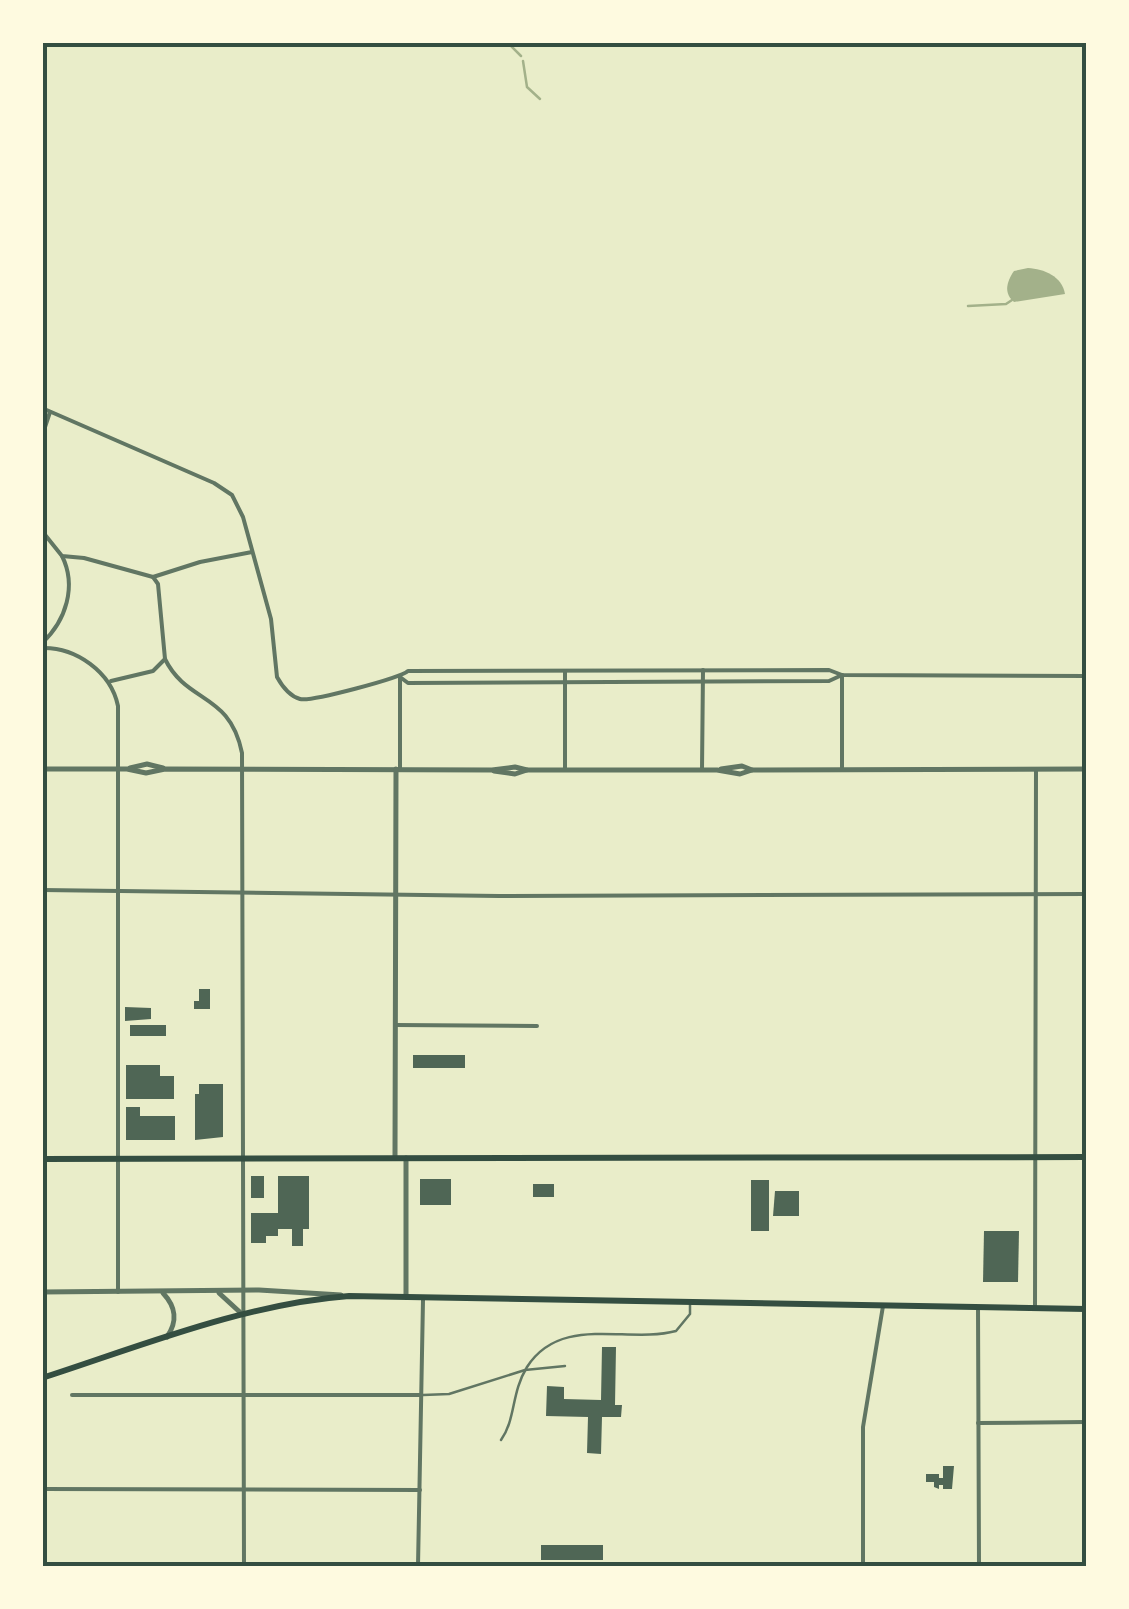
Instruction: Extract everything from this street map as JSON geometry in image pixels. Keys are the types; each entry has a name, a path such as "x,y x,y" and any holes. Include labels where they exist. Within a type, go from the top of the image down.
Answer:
{"main road":[{"path":"42,1159 1086,1157"},
{"path":"42,1378 243,1315 348,1296 1086,1309"}],"street":[{"path":"42,408 214,482 228,492 240,510 271,619 275,670 293,696 304,700 400,678 408,671 829,670 842,674 1086,676"},
{"path":"42,436 50,411"},
{"path":"42,531 67,566 69,596 62,616 42,645 82,659 110,682 118,706 118,1292"},
{"path":"62,556 153,577 200,562 252,552"},
{"path":"153,577 160,594 165,658 179,679 230,718 239,738 242,770 244,1566"},
{"path":"110,682 153,671 165,658"},
{"path":"564,670 565,770"},
{"path":"702,770 703,670"},
{"path":"400,678 408,683 830,681 842,674"},
{"path":"842,674 842,770"},
{"path":"396,1158 395,894 400,678"},
{"path":"42,769 127,769 146,774 165,770 492,770 502,774 527,770 717,770 740,774 752,770 1086,769"},
{"path":"1035,1308 1036,769"},
{"path":"42,890 499,896 1086,894"},
{"path":"395,1025 537,1026"},
{"path":"406,1158 406,1295"},
{"path":"42,1292 243,1290 348,1296"},
{"path":"162,1292 172,1302 175,1314 173,1328 165,1339"},
{"path":"216,1292 229,1299 243,1315"},
{"path":"418,1566 423,1295"},
{"path":"863,1566 863,1427 883,1306"},
{"path":"978,1307 979,1566"},
{"path":"72,1395 421,1395"},
{"path":"978,1423 1086,1422"},
{"path":"42,1489 420,1490"}],"lane":[{"path":"501,1440 510,1428 512,1402 525,1370 537,1353 567,1338 597,1333 676,1331 690,1314 690,1301"},
{"path":"421,1395 449,1394 525,1370 565,1366"}],"shaded area":[{"path":"1028,268 1051,275 1060,282 1065,294 1014,302 1007,291 1010,279 1014,271"}],"building":[{"path":"199,989 210,989 210,1009 194,1009"},
{"path":"125,1007 151,1008 151,1019 125,1021"},
{"path":"130,1025 166,1025 166,1036 130,1036"},
{"path":"413,1055 465,1055 465,1068 413,1068"},
{"path":"126,1065 160,1065 160,1076 174,1076 174,1099 126,1099"},
{"path":"199,1084 223,1084 223,1137 195,1140 195,1094 199,1094"},
{"path":"126,1107 140,1107 140,1116 175,1116 175,1140 126,1140"},
{"path":"251,1176 264,1176 264,1198 251,1198"},
{"path":"278,1176 309,1176 309,1229 303,1229 303,1246 292,1246 292,1229 278,1229 278,1236 266,1236 266,1243 251,1243 251,1213 278,1213"},
{"path":"420,1179 451,1179 451,1205 420,1205"},
{"path":"751,1180 769,1180 769,1231 751,1231"},
{"path":"533,1184 554,1184 554,1197 533,1197"},
{"path":"775,1191 799,1191 799,1216 773,1216"},
{"path":"984,1231 1019,1231 1018,1282 983,1282"},
{"path":"602,1347 616,1347 615,1405 622,1405 621,1417 602,1417 601,1454 587,1453 588,1417 546,1416 547,1386 564,1387 564,1399 601,1400"},
{"path":"943,1466 954,1466 952,1489 939,1485 939,1489 934,1482 926,1482 926,1474 943,1478"},
{"path":"541,1545 603,1545 603,1560 541,1560"}],"waterway":[{"path":"507,42 521,56"},
{"path":"523,61 527,87 540,99"},
{"path":"968,306 1006,304 1012,300"}]}
